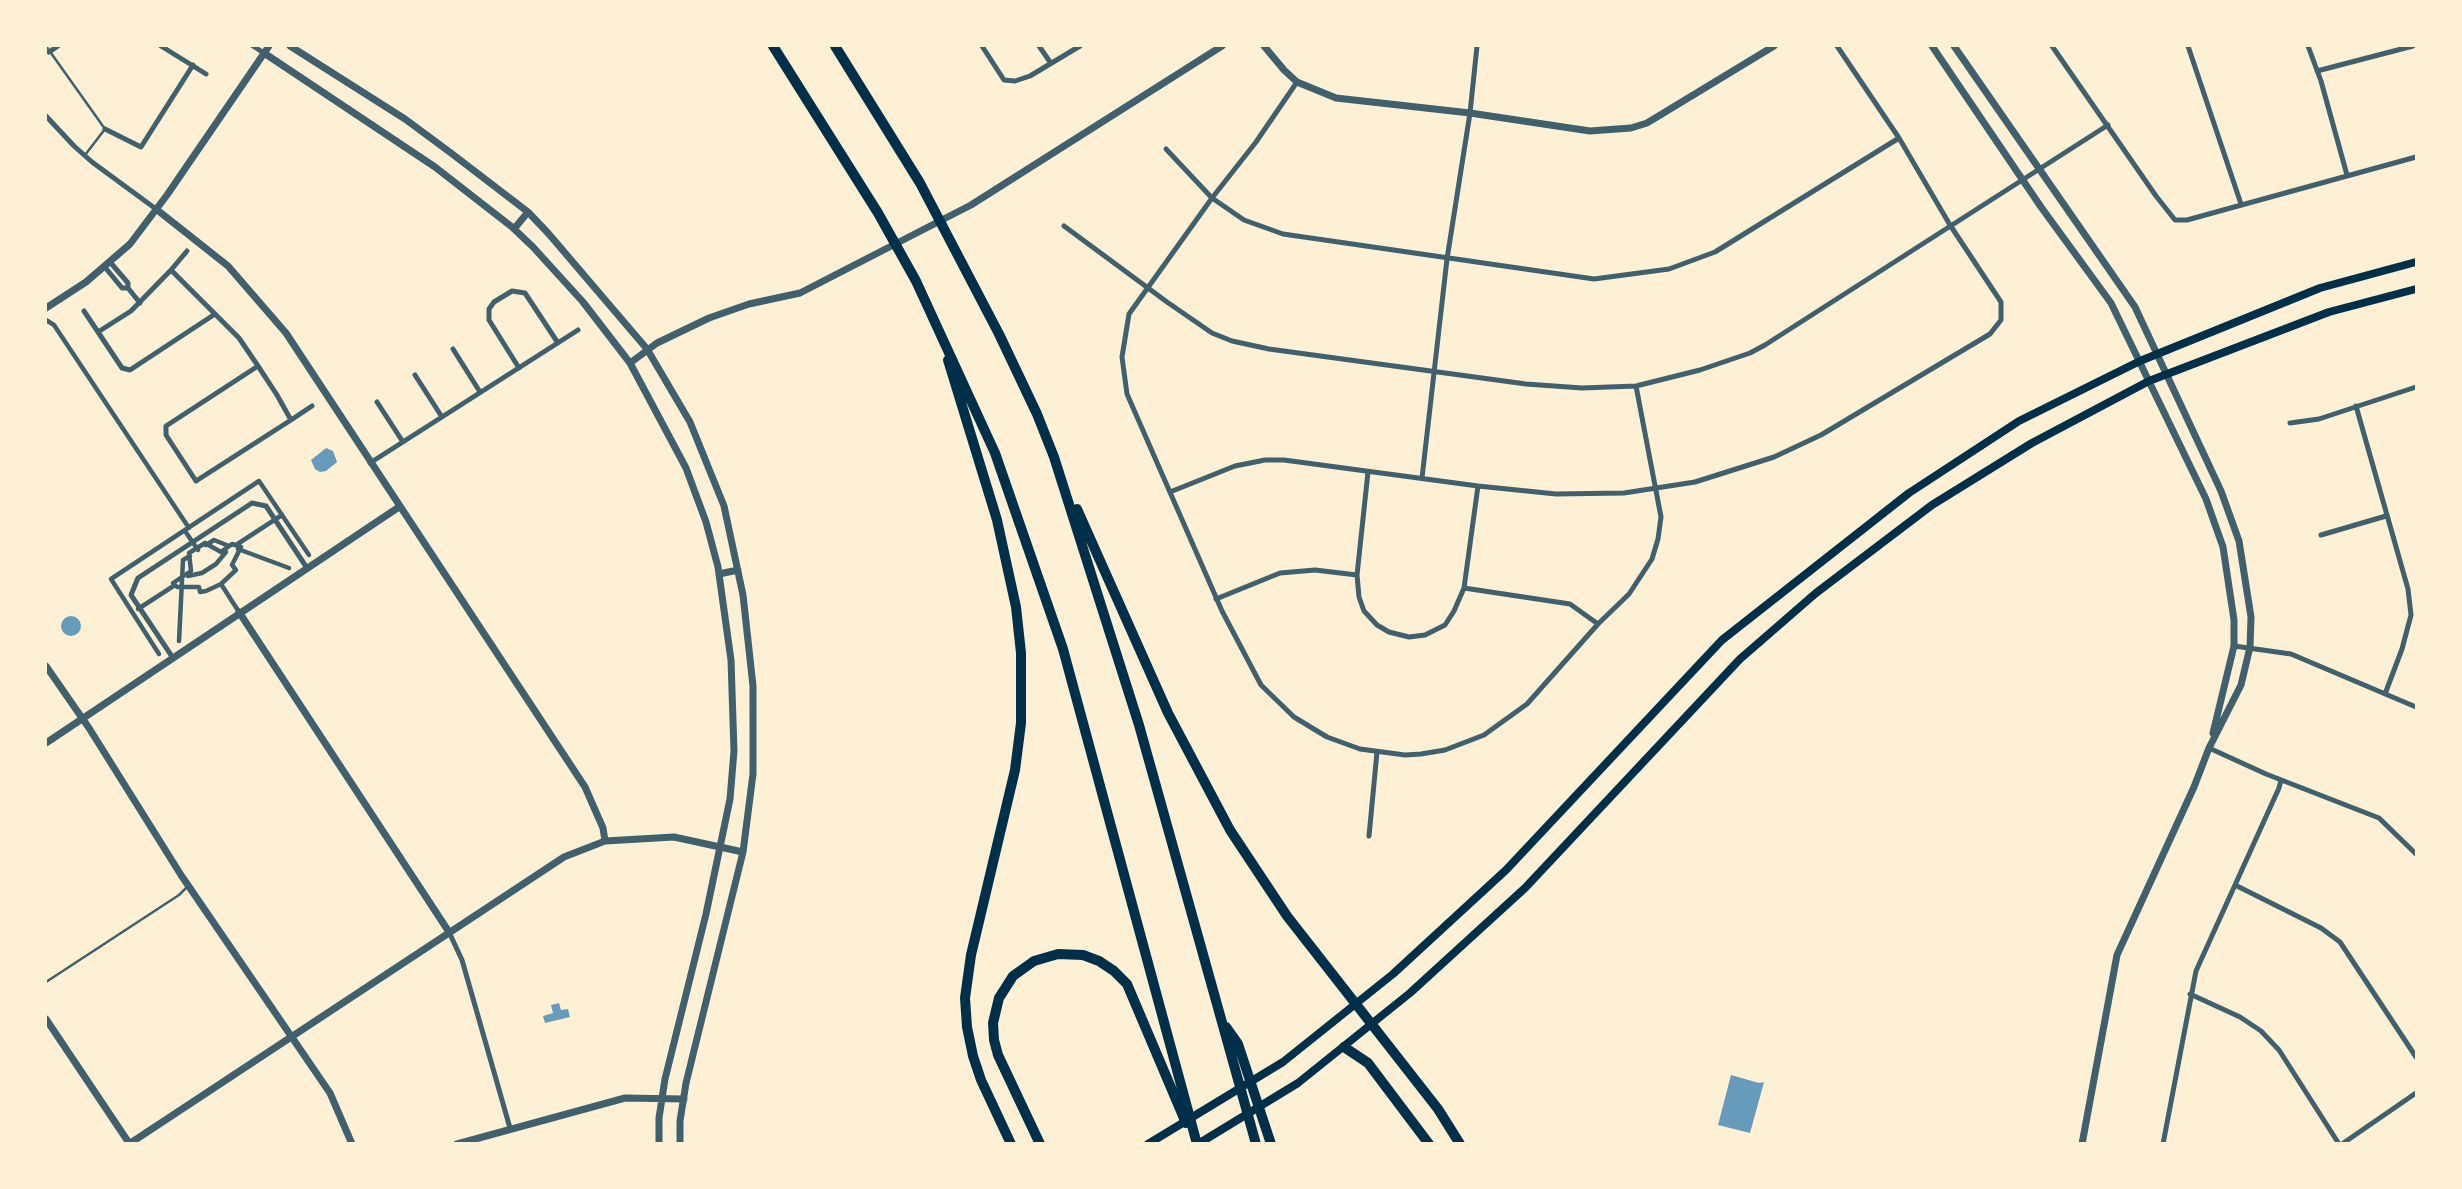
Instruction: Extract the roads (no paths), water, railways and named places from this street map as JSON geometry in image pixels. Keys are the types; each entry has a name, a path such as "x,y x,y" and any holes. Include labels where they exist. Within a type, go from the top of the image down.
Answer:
{"highway":[{"path":"773,46 878,213 916,281 995,453 1049,607 1075,692 1196,1143"},
{"path":"835,46 920,183 999,334 1037,414 1168,713 1213,801 1267,888 1446,1119 1460,1143"},
{"path":"939,329 997,520 1016,607 1021,653 1022,712 1015,770 971,955 965,998 973,1056 1010,1143"},
{"path":"1054,457 1139,725 1221,1019 1230,1039 1256,1143"},
{"path":"1040,1143 1000,1062 993,1032 994,1014 1003,990 1013,976 1034,961 1050,955 1075,954 1091,957 1114,971 1132,992 1196,1143"},
{"path":"1230,1039 1238,1044 1270,1143"},
{"path":"1344,1047 1368,1063 1429,1143"}],"main road":[{"path":"1148,1143 1283,1062 1393,974 1506,870 1722,640 1909,493 2019,421 2140,361 2320,288 2417,262"},
{"path":"1196,1143 1298,1083 1410,993 1525,888 1740,659 1816,593 1943,498 2032,443 2150,381 2329,312 2417,289"}],"street":[{"path":"47,49 58,46"},
{"path":"160,46 206,74"},
{"path":"253,46 266,49 435,167 514,229 583,302 630,363 686,468 706,522 719,574 731,660 733,726 730,799 661,1098 659,1143"},
{"path":"290,46 405,119 528,212 548,233 647,349 691,422 724,506 738,570 753,699 753,774 743,852 684,1099 680,1143"},
{"path":"982,46 1004,80 1015,81 1030,76 1079,46"},
{"path":"1039,46 1050,62"},
{"path":"630,363 647,349 709,318 749,304 800,293 971,205 1222,46"},
{"path":"1264,46 1297,82 1336,98 1471,113 1590,131 1631,128 1660,116 1774,46"},
{"path":"1422,478 1447,259 1471,113 1477,46"},
{"path":"1170,492 1235,466 1265,460 1284,460 1478,486 1584,495 1656,489 1713,478 1786,452 1821,435 1990,334 2001,320 2001,302 1950,225 1899,138 1837,46"},
{"path":"1932,46 2024,178 2041,207 2111,303 2206,499 2223,547 2234,620 2234,646 2209,748"},
{"path":"1954,46 2135,307 2221,491 2239,541 2250,617 2250,646 2241,685 2209,748 2194,787 2117,955 2082,1143"},
{"path":"2052,46 2175,220 2187,220 2417,157"},
{"path":"2188,46 2241,204"},
{"path":"2308,46 2318,71 2347,175"},
{"path":"2318,71 2413,46"},
{"path":"46,309 86,282 130,244 266,49"},
{"path":"105,129 141,147 194,65"},
{"path":"1297,82 1129,314 1122,357 1127,394 1216,599 1258,681 1294,717 1346,745 1405,755 1436,752 1470,741 1496,729 1527,704 1598,624 1629,594 1652,559 1661,517 1636,386"},
{"path":"46,120 85,155 228,266 286,333 584,787 603,828 605,841"},
{"path":"1065,226 1146,288 1212,333 1232,341 1269,349 1567,387 1636,386 1684,375 1750,353 2108,125"},
{"path":"1166,149 1212,198 1244,220 1283,234 1594,279 1670,269 1715,252 1899,138"},
{"path":"514,229 528,212"},
{"path":"98,332 140,303 187,251"},
{"path":"107,264 128,283 128,288 140,303"},
{"path":"171,270 239,338 291,420"},
{"path":"519,368 489,318 489,307 502,297 514,290 525,293 558,343"},
{"path":"84,311 122,368 130,370 215,314"},
{"path":"46,320 54,325 198,549"},
{"path":"370,463 578,330"},
{"path":"453,349 480,393"},
{"path":"258,366 166,426 166,435 196,481 312,407"},
{"path":"415,375 442,417"},
{"path":"2290,423 2319,419 2417,387"},
{"path":"377,402 402,442"},
{"path":"2356,406 2408,589 2411,615 2385,694"},
{"path":"1368,472 1357,575 1359,597 1364,611 1389,632 1409,637 1424,635 1445,625 1454,611 1464,588 1478,486"},
{"path":"159,654 111,579 259,481 309,555"},
{"path":"173,658 131,595 135,580 251,503 266,506 307,568"},
{"path":"46,743 399,507"},
{"path":"132,613 175,585 173,583 192,574 202,573 216,564 221,554 282,515"},
{"path":"2321,535 2386,516"},
{"path":"179,641 183,560 198,549 214,540 289,568"},
{"path":"175,585 181,588 199,587 200,592 220,584 236,570 232,565 234,547"},
{"path":"182,579 191,571 189,556"},
{"path":"719,574 738,570"},
{"path":"1216,599 1280,573 1315,570 1357,575"},
{"path":"220,584 449,932 463,960 510,1128"},
{"path":"1464,588 1570,604 1598,624"},
{"path":"2234,646 2250,646 2291,654 2417,707"},
{"path":"46,666 189,885 330,1093 352,1143"},
{"path":"2209,748 2378,818 2417,854"},
{"path":"1369,836 1377,752"},
{"path":"2163,1143 2196,971 2281,780"},
{"path":"46,1019 129,1143 548,866 584,848 605,841 674,837 743,852"},
{"path":"2235,885 2321,928 2340,942 2417,1057"},
{"path":"2190,994 2240,1017 2263,1033 2279,1050 2341,1143 2417,1093"},
{"path":"457,1143 625,1098 684,1099"}],"lane":[{"path":"47,49 105,129 85,155"},
{"path":"46,982 179,895 189,885"}],"water":[{"path":"326,448 333,451 337,462 326,471 320,472 315,469 311,460"},
{"path":"71,616 78,619 81,626 78,633 71,636 64,633 61,626 64,619"},
{"path":"559,1003 561,1010 568,1009 570,1017 545,1023 543,1016 553,1013 551,1005"},
{"path":"1731,1075 1764,1082 1750,1133 1718,1125"}]}
